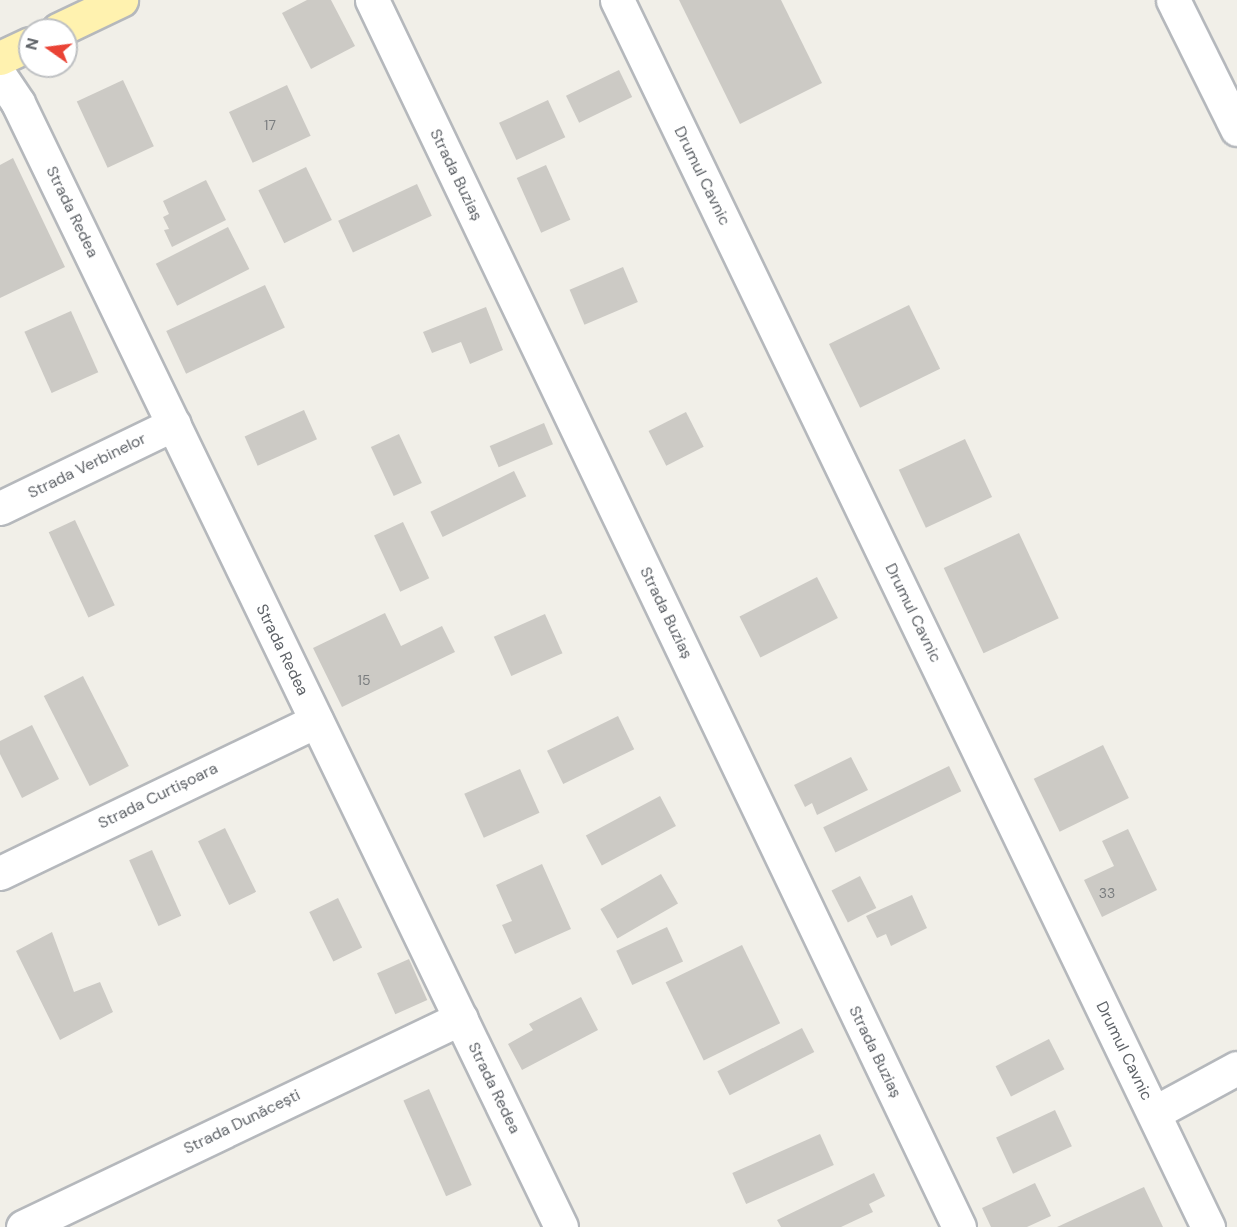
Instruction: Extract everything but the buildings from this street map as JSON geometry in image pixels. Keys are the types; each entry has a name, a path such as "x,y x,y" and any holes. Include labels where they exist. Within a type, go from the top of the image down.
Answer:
{"main road":[{"path":"78,20 121,0"},
{"path":"0,58 18,50"}],"street":[{"name":"Strada Buziaș","path":"372,0 959,1227"},
{"name":"Drumul Cavnic","path":"617,0 1208,1227"},
{"path":"1173,0 1237,129"},
{"name":"Strada Redea","path":"0,76 18,102 561,1227"},
{"name":"Strada Verbinelor","path":"0,508 174,424"},
{"name":"Strada Curtișoara","path":"0,873 316,720"},
{"name":"Strada Dunăcești","path":"23,1227 460,1018"},
{"path":"1154,1113 1237,1068"}]}
